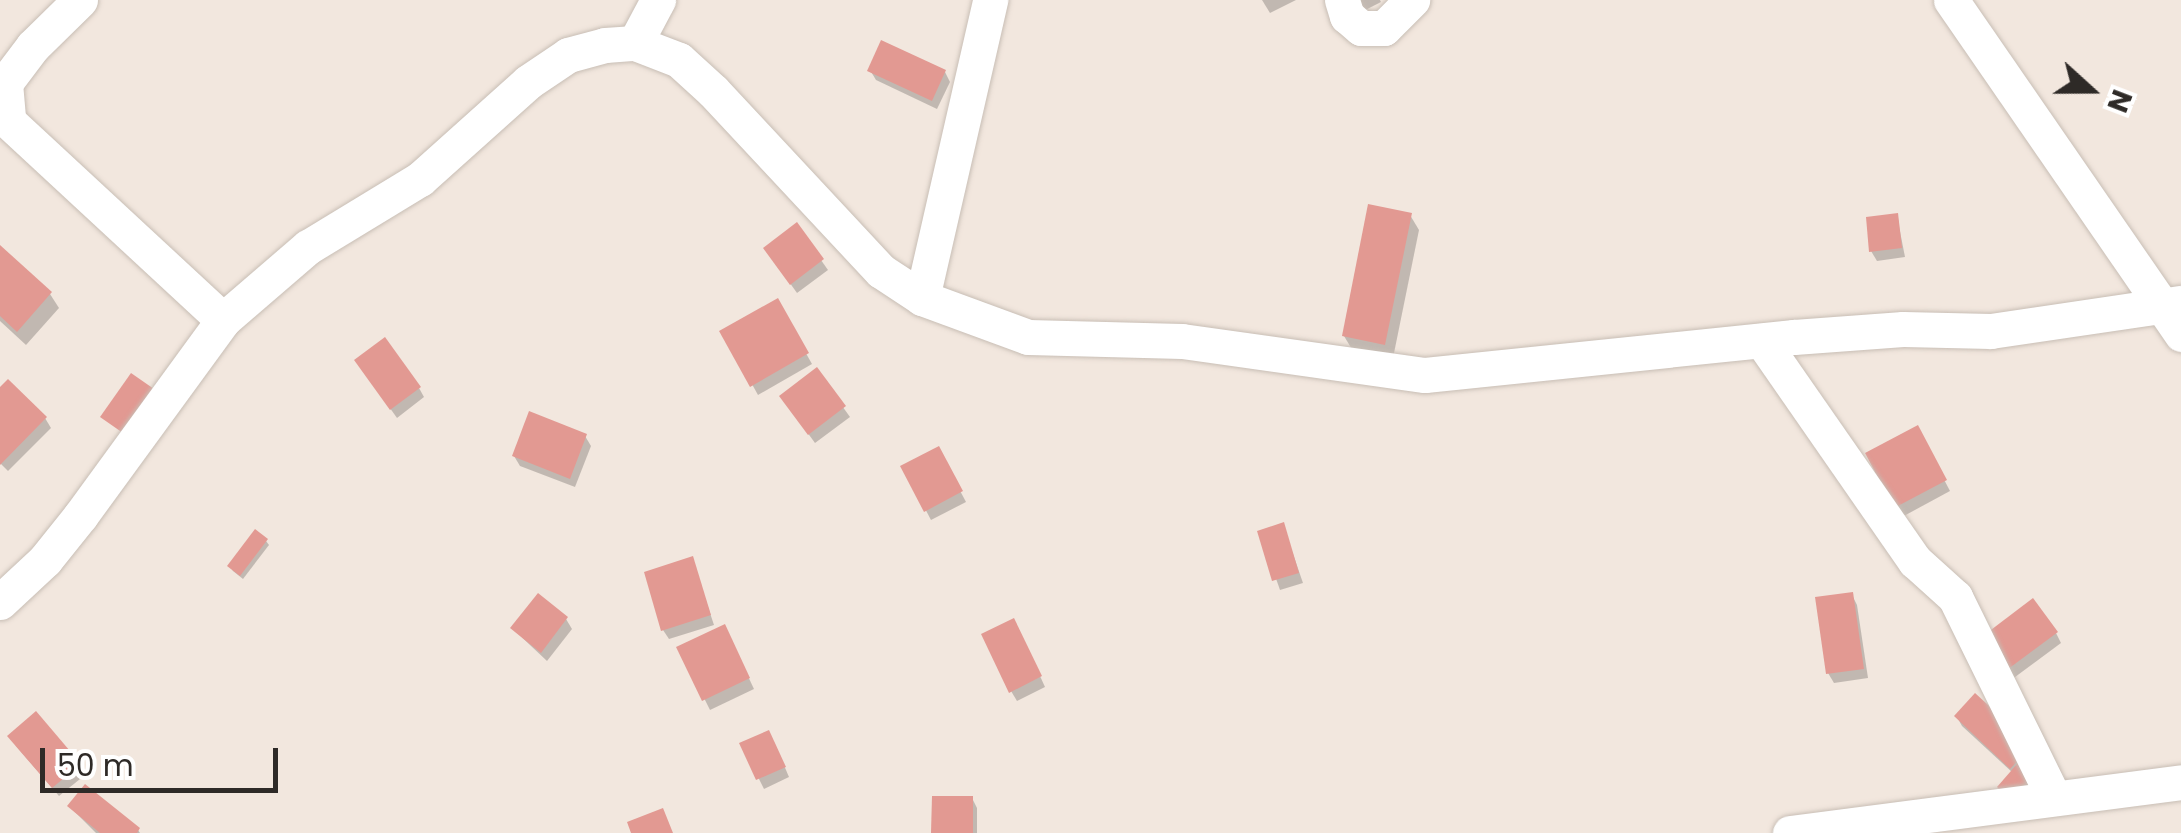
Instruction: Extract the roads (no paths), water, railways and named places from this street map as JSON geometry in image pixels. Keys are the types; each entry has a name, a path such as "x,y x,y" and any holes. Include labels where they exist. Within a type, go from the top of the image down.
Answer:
{"street":[{"path":"80,0 33,46 5,83 4,118 21,138 223,320"},
{"path":"635,43 658,0"},
{"path":"922,298 990,0"},
{"path":"1342,0 1347,16 1361,28 1384,28 1412,0"},
{"path":"1951,0 2171,304 2181,334"},
{"path":"0,602 44,560 81,515 223,320 308,248 420,179 528,82 568,54 635,43 679,60 713,90 880,272 922,298 1028,337 1182,341 1425,375 1762,340 2060,324 2171,304"},
{"path":"1762,340 1915,561 1956,597 2054,798"},
{"path":"1790,833 1987,820 2054,798 2181,782"}]}
